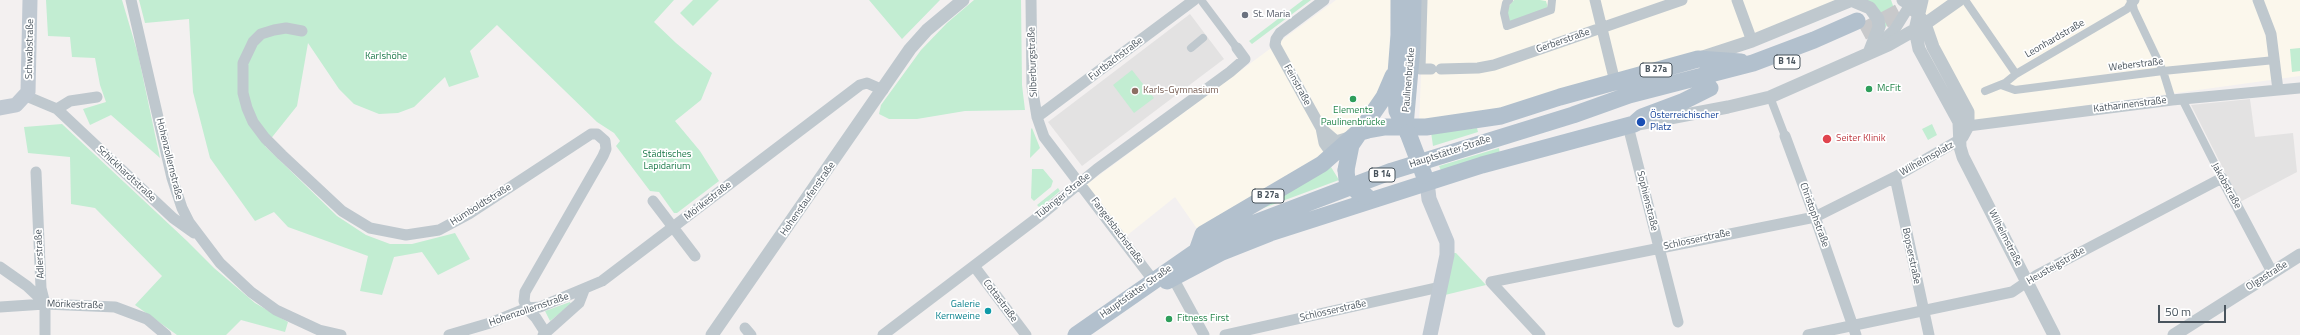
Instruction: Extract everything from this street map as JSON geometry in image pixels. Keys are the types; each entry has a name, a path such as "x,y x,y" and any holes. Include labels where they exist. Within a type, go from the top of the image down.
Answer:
{"main road":[{"name":"Schwabstraße","path":"26,96 30,79 30,0"},
{"name":"Paulinenbrücke","path":"1399,0 1399,35 1396,67 1401,88"},
{"name":"Paulinenbrücke","path":"1406,130 1397,111 1413,0"},
{"name":"Hauptstätter Straße","path":"1076,335 1153,280 1197,251 1247,226 1392,171 1573,115 1623,97 1753,63 1814,40 1859,26 1759,73 1710,88 1631,107 1573,115"},
{"name":"B 27a","path":"1197,251 1203,234 1333,156 1357,134 1401,88 1418,112 1440,123 1468,122 1501,116 1698,59 1753,63"},
{"path":"1153,280 1161,282 1173,278 1245,242 1373,196 1409,187 1426,179 1550,145 1631,125 1642,117 1682,102 1710,88"},
{"path":"0,108 16,105 26,96"},
{"path":"1345,174 1349,151 1357,134 1372,129 1406,130 1440,123"},
{"name":"B 27a","path":"1406,130 1426,179"},
{"path":"1333,156 1357,191 1373,196"},
{"path":"1426,179 1429,199 1447,242 1447,255 1430,335"},
{"path":"1409,187 1429,199"}],"street":[{"name":"Hohenzollernstraße","path":"130,0 176,193 182,208 198,236 220,263 251,292 276,310 319,330 340,335"},
{"name":"Hohenstaufenstraße","path":"712,335 902,62 927,30 963,0"},
{"name":"Silberburgstraße","path":"1031,0 1032,86 1037,117 1044,137 1080,183"},
{"name":"Furtbachstraße","path":"1037,117 1194,0"},
{"path":"1201,0 1238,48"},
{"name":"Feinstraße","path":"1324,0 1280,33 1275,42 1276,48 1321,128 1324,143 1333,156"},
{"name":"Gerberstraße","path":"1422,0 1431,69 1478,68 1494,65 1682,0"},
{"path":"1509,0 1506,3 1504,13 1507,26 1551,10 1552,0"},
{"path":"1595,0 1615,82"},
{"path":"1737,0 1752,41"},
{"path":"1698,59 1752,41 1852,0 1870,8 1878,19 1880,27 1869,53"},
{"path":"1869,53 1915,11 1959,0"},
{"path":"1965,0 2016,74"},
{"name":"Leonhardstraße","path":"1986,91 2001,85 2016,74 2127,9 2133,0"},
{"name":"Jakobstraße","path":"2133,0 2134,10 2177,99 2185,110 2272,272"},
{"path":"2258,0 2271,34 2278,90"},
{"path":"1631,125 1728,107 1770,96 1869,53 1915,11"},
{"name":"Wilhelmstraße","path":"1915,11 1919,49 1962,131"},
{"name":"Wilhelmstraße","path":"1915,11 1968,112 1962,131 1963,157 2054,335"},
{"name":"Humboldtstraße","path":"302,31 286,28 274,30 261,34 253,42 243,63 243,93 247,108 261,132 282,155 342,211 370,228 406,234 439,230 468,214 590,134 597,134 605,141 606,149 603,156 525,292 524,301 527,308"},
{"path":"1191,48 1204,38"},
{"name":"Tübinger Straße","path":"883,335 1080,183 1245,59 1238,48"},
{"name":"Weberstraße","path":"2001,85 2015,90 2163,71 2275,60"},
{"name":"Mörikestraße","path":"584,290 602,282 674,229 860,85 866,83 882,90"},
{"name":"Katharinenstraße","path":"1962,131 2177,99 2300,88"},
{"name":"Schickhardtstraße","path":"26,96 57,109 172,218 198,236"},
{"name":"Christophstraße","path":"1770,96 1816,216 1854,331"},
{"path":"57,109 70,101 97,97"},
{"name":"Sophienstraße","path":"1631,125 1659,248 1678,322"},
{"name":"Feinstraße","path":"1321,128 1336,141 1357,134"},
{"name":"Wilhelmsplatz","path":"1895,177 1962,131"},
{"name":"Adlerstraße","path":"36,172 42,288 45,304 45,335"},
{"name":"Schlosserstraße","path":"1540,335 1491,282 1816,216 1895,177"},
{"name":"Bopserstraße","path":"1895,177 1929,335"},
{"name":"Heusteigstraße","path":"1808,335 1854,331 1923,310 2012,292 2037,275 2222,178"},
{"name":"Fangelsbachstraße","path":"1080,183 1153,280"},
{"path":"653,201 694,256"},
{"name":"Olgastraße","path":"2174,335 2300,255"},
{"name":"Cottastraße","path":"974,266 1026,335"},
{"path":"0,267 27,286 45,304"},
{"path":"1173,278 1204,335"},
{"name":"Schlosserstraße","path":"1225,335 1440,287"},
{"name":"Hohenzollernstraße","path":"449,335 490,323 527,308 540,307 584,290"},
{"path":"527,308 536,318 544,334 579,303 584,290"},
{"name":"Mörikestraße","path":"0,306 45,304 115,307 147,320 166,335"}],"shaded area":[{"path":"1336,0 1391,0 1389,64 1385,83 1368,113 1318,164 1200,233 1175,197 1125,237 1086,185"},
{"path":"1424,0 1843,0 1716,48 1500,112 1419,125"},
{"path":"1909,0 2300,0 2300,76 1965,122"},
{"name":"Karls-Gymnasium","path":"1190,14 1224,59 1082,166 1048,122"},
{"path":"2250,99 2255,137 2293,133 2297,172 2240,202 2191,105"}],"green space":[{"path":"46,0 122,0 138,54 160,158 111,115 90,125 83,109 106,102 100,85 95,58 72,57 70,37 48,36"},
{"path":"139,0 674,0 654,22 676,43 712,73 701,100 675,121 700,151 719,181 677,213 674,213 659,192 650,191 616,146 620,141 614,133 597,122 497,25 470,51 479,77 449,87 445,77 414,107 398,113 379,114 354,104 339,89 308,43 297,106 265,146 337,216 366,235 390,244 412,244 455,233 470,259 438,275 422,252 394,257 382,295 360,291 368,256 288,227 274,212 255,221 210,158 193,92 189,19 145,23"},
{"path":"693,0 719,0 693,26 680,13"},
{"path":"869,0 940,0 902,39"},
{"path":"974,0 1021,0 1022,85 1025,110 965,111 917,119 889,119 879,114 881,105 921,50 947,23"},
{"path":"1303,0 1311,0 1252,44 1249,41"},
{"path":"1514,0 1546,1 1548,8 1508,23 1508,7"},
{"path":"1867,0 1891,0 1896,14 1885,28"},
{"path":"2300,48 2300,71 2292,72 2290,49"},
{"path":"1132,70 1154,98 1134,113 1113,85"},
{"path":"62,124 214,268 255,303 288,322 285,332 241,320 226,335 177,335 135,305 162,276 95,208 71,204 70,157 28,153 24,127"},
{"path":"1932,124 1937,135 1928,140 1922,129"},
{"path":"1032,128 1040,148 1030,158 1031,129"},
{"path":"1477,128 1478,132 1433,146 1431,132"},
{"path":"1499,148 1500,155 1442,173 1439,166"},
{"path":"1331,167 1339,180 1250,213"},
{"path":"1032,169 1043,169 1053,181 1051,187 1034,201 1031,198"},
{"path":"1058,188 1060,191 1040,208 1037,205"},
{"path":"1454,253 1456,253 1486,285 1445,295"},
{"path":"570,302 571,304 550,321 545,311"}],"tunnel":[{"path":"1862,32 1920,1"}],"place":[{"name":"St. Maria","path":"1245,15"},
{"name":"McFit","path":"1869,89"},
{"name":"Karls-Gymnasium","path":"1135,91"},
{"name":"Elements Paulinenbrücke","path":"1353,99"},
{"name":"Österreichischer Platz","path":"1641,122"},
{"name":"Seiter Klinik","path":"1827,139"},
{"name":"Galerie Kernweine","path":"988,311"},
{"name":"Fitness First","path":"1169,319"}],"park label":[{"name":"Karlshöhe","path":"386,57"},
{"name":"Städtisches Lapidarium","path":"667,160"}]}
